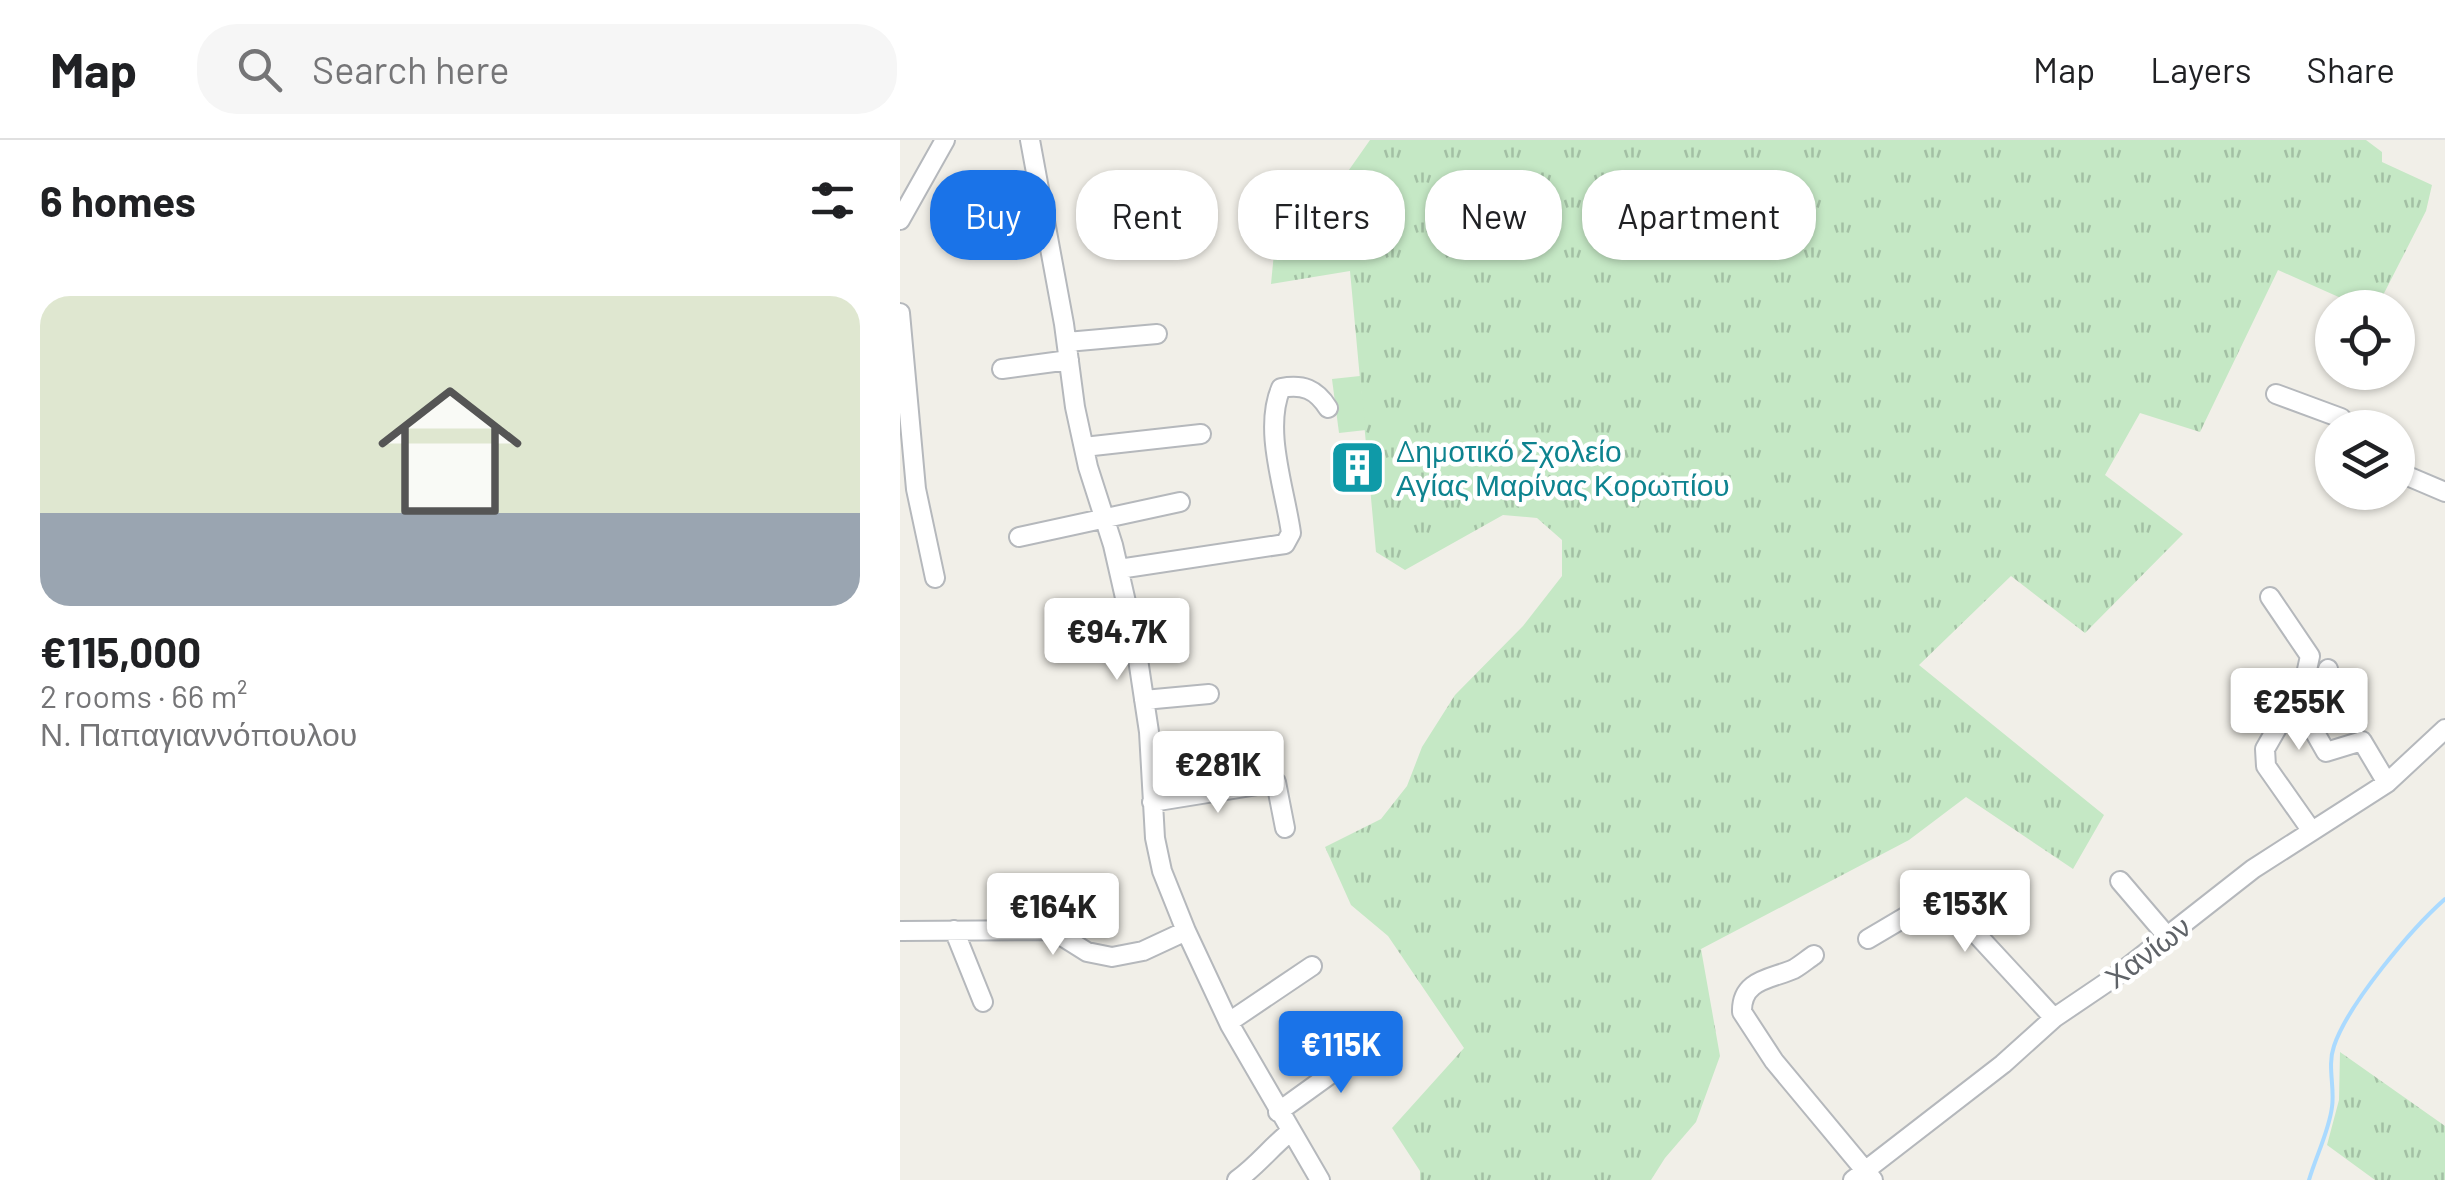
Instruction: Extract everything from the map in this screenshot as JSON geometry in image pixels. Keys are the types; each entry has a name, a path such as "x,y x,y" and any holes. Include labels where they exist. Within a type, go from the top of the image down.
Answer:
{"street":[{"path":"900,220 946,140"},
{"path":"1030,140 1084,448 1119,568 1144,700 1162,871 1229,1022 1320,1180"},
{"path":"900,313 916,489 934,578"},
{"path":"1002,369 1068,351 1157,334"},
{"path":"1119,568 1285,544 1291,533 1274,404 1281,388 1298,385 1319,393 1328,408"},
{"path":"2276,394 2319,410"},
{"path":"1084,448 1201,434"},
{"path":"2415,479 2445,492"},
{"path":"1019,537 1180,502"},
{"path":"2270,598 2310,656 2305,679 2264,749 2266,766 2311,830"},
{"path":"2328,669 2314,731 2326,752 2362,741 2387,784"},
{"path":"1144,700 1209,694"},
{"name":"Χανίων","path":"1863,1177 2054,1018 2253,869 2387,784 2445,729"},
{"path":"1152,802 1276,782 1285,828"},
{"path":"2120,881 2167,936"},
{"path":"1868,939 1943,898 2054,1018"},
{"path":"900,930 1052,930 1086,952 1112,958 1142,951 1186,931"},
{"path":"954,930 983,1002"},
{"path":"1814,954 1793,969 1754,984 1744,997 1742,1012 1774,1061 1863,1177"},
{"path":"1229,1022 1312,966"},
{"path":"1278,1112 1376,1042"},
{"path":"1238,1180 1262,1163 1275,1144 1290,1132"}],"green space":[{"path":"1370,140 2366,140 2382,152 2382,162 2432,185 2426,211 2386,290 2323,290 2278,270 2200,432 2140,413 2105,475 2183,534 2085,633 2011,576 1919,665 2104,815 2073,869 1966,797 1909,840 1701,949 1720,1056 1696,1122 1651,1180 1420,1180 1420,1171 1392,1128 1464,1048 1388,936 1351,905 1325,847 1381,819 1407,786 1422,747 1455,695 1523,626 1562,576 1562,540 1537,518 1503,515 1405,570 1376,552 1350,271 1271,284 1273,260 1405,260 1405,170 1349,170"},
{"path":"1360,376 1366,430 1339,433 1332,379"},
{"path":"2340,1052 2445,1126 2445,1180 2375,1180 2327,1145 2339,1100"}],"waterway":[{"path":"2309,1180 2330,1116 2332,1054 2341,1029 2382,968 2445,899"}],"place":[{"name":"Δημοτικό Σχολείο Αγίας Μαρίνας Κορωπίου","path":"1357,467"}]}
